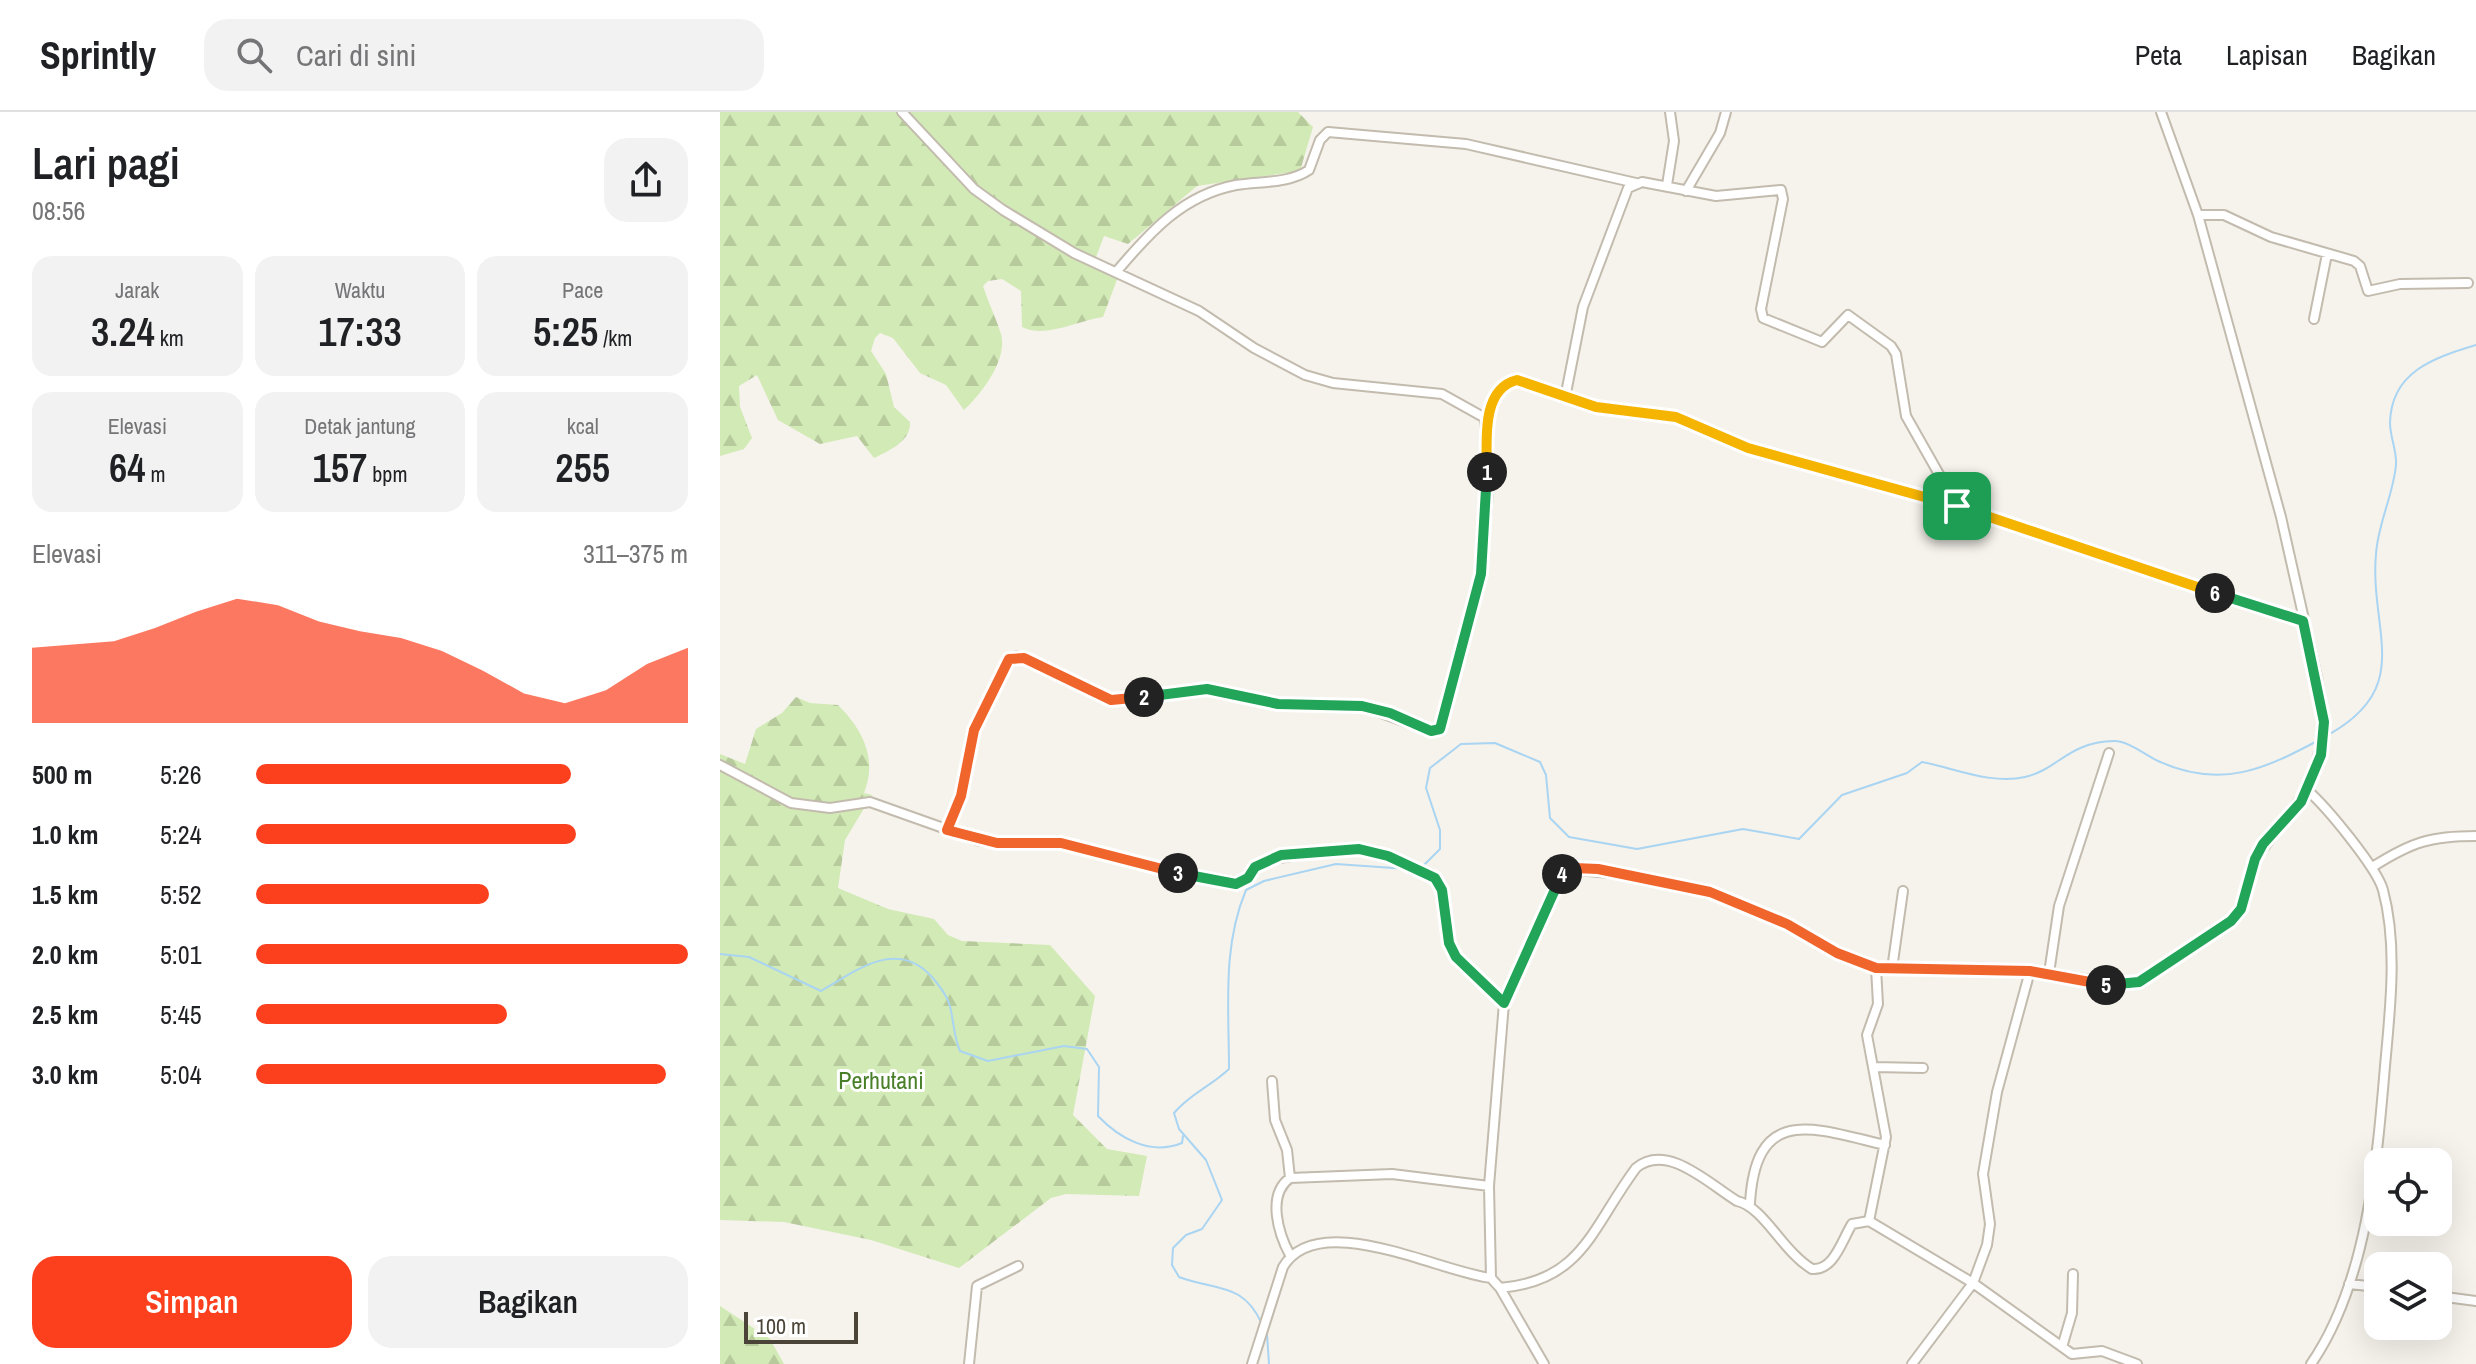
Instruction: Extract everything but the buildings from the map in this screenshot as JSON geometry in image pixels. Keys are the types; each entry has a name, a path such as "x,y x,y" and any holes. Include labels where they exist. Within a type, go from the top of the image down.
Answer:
{"street":[{"path":"902,112 974,189 993,203 1074,253 1199,311 1305,375 1333,383 1442,394 1485,418"},
{"path":"1667,185 1674,141 1670,112"},
{"path":"1686,191 1720,133 1726,112"},
{"path":"1491,1278 1489,1186 1497,1056 1504,1003 1537,934 1559,878 1567,869 1641,876 1710,892 1787,924 1837,953 1876,968 2030,971 2114,986 2139,982 2231,921 2241,909 2255,859 2263,844 2278,831 2307,790 2323,739 2322,699 2281,517 2198,215 2161,112"},
{"path":"1117,271 1172,213 1193,199 1213,190 1288,179 1309,170 1320,140 1328,132 1466,144 1636,183 1667,185 1716,196 1776,189 1784,193 1761,309 1763,318 1822,342 1848,315 1891,346 1896,354 1906,416 1957,506"},
{"path":"1565,398 1583,307 1628,188 1636,183"},
{"path":"2198,215 2224,215 2271,237 2360,266 2368,291 2400,284 2468,283"},
{"path":"2314,319 2327,254"},
{"path":"947,830 961,796 974,730 1009,659 1017,656 1111,700 1207,689 1278,704 1362,706 1390,713 1431,731 1440,729 1481,574 1488,493 1485,418 1501,388 1511,381 1525,381 1596,407 1676,417 1762,452 1957,506 2303,621"},
{"path":"2049,973 2059,906 2109,753"},
{"path":"720,765 791,803 830,808 870,802 947,830 997,843 1061,843 1228,884 1241,883 1255,867 1281,855 1327,850 1376,851 1431,874 1442,890 1449,943 1456,957 1504,1003"},
{"path":"2307,790 2322,803 2359,854 2374,866 2387,907 2390,1020 2374,1179 2349,1284 2324,1344 2311,1364"},
{"path":"2374,866 2406,846 2431,837 2476,836"},
{"path":"1892,969 1903,891"},
{"path":"1869,1221 1885,1145 1867,1035 1878,1004 1876,968"},
{"path":"1912,1364 1973,1283 1987,1245 1990,1224 1983,1174 1997,1092 2030,971"},
{"path":"1874,1067 1923,1068"},
{"path":"1272,1081 1275,1120 1287,1150 1290,1178 1280,1190 1277,1211 1280,1234 1290,1255"},
{"path":"1750,1203 1756,1160 1764,1144 1774,1136 1797,1130 1885,1145"},
{"path":"1500,1288 1541,1282 1565,1267 1636,1168 1644,1161 1674,1162 1737,1201 1750,1203 1780,1243 1812,1269 1823,1268 1830,1263 1852,1224 1869,1221 1973,1283 2072,1354 2102,1351 2137,1364"},
{"path":"1290,1178 1392,1174 1489,1186"},
{"path":"1252,1364 1279,1278 1290,1255 1319,1244 1364,1245 1491,1278 1500,1288 1544,1364"},
{"path":"969,1364 977,1286 1018,1266"},
{"path":"2062,1347 2072,1313 2073,1274"},
{"path":"2349,1284 2364,1286"},
{"path":"2452,1298 2476,1301"}],"green space":[{"path":"720,112 1298,112 1313,127 1300,171 1197,186 1128,244 1104,236 1093,265 1118,277 1103,317 1051,330 1031,330 1022,327 1021,291 1002,279 988,281 983,286 1001,334 1001,355 992,376 964,410 946,385 920,373 893,338 880,333 871,351 886,374 894,407 910,422 907,435 898,444 874,458 857,436 820,444 778,420 757,375 739,386 740,407 752,438 744,449 720,456"},
{"name":"Perhutani","path":"796,697 810,703 838,705 860,734 868,756 868,780 864,793 872,795 845,840 838,888 888,909 934,919 948,935 962,941 1050,945 1095,996 1073,1115 1107,1149 1147,1156 1139,1196 1066,1194 1051,1198 959,1268 871,1240 784,1222 720,1220 720,754 745,764 756,729 782,713"},
{"path":"720,1306 770,1339 784,1364 720,1364"}],"waterway":[{"path":"2326,736 2354,718 2371,698 2380,678 2382,656 2376,554 2396,465 2390,428 2392,406 2406,379 2417,370 2476,345"},
{"path":"1422,867 1440,849 1440,830 1426,788 1430,768 1461,744 1495,743 1540,762 1546,775 1550,818 1569,837 1637,849 1743,829 1799,839 1842,795 1907,773 1922,762 1986,777 2012,779 2037,773 2085,746 2114,741 2125,743 2181,770 2222,775 2261,767 2321,739"},
{"path":"1262,1324 1255,1310 1237,1294 1179,1277 1172,1265 1173,1248 1186,1235 1202,1229 1222,1200 1206,1160 1179,1129 1174,1113 1229,1069 1228,978 1238,912 1246,890 1264,881 1336,864 1408,869"},
{"path":"720,954 749,957 821,991 863,967 891,959 905,960 919,966 944,993 960,1051 988,1061 1064,1046 1087,1049 1099,1067 1098,1116 1106,1124 1125,1138 1147,1146 1182,1143 1183,1136"},
{"path":"1267,1334 1269,1364"}],"route":[{"path":"1511,381 1525,381 1596,407 1676,417 1748,448 1789,461 1957,506 2303,621 2322,699 2324,722 2321,755 2307,790 2278,831 2263,844 2255,859 2238,914 2139,982 2114,986 2030,971 1876,968 1837,953 1787,924 1710,892 1641,876 1574,868 1567,869 1559,878 1537,934 1504,1003 1467,971 1456,957 1449,943 1442,890 1435,878 1376,851 1338,849 1281,855 1255,867 1241,883 1228,884 1158,869 1075,845 997,843 947,830 961,796 974,730 988,708 1009,659 1017,656 1111,700 1207,689 1268,703 1362,706 1390,713 1431,731 1440,729 1481,574 1488,493 1485,418 1501,388 1511,381"}]}
